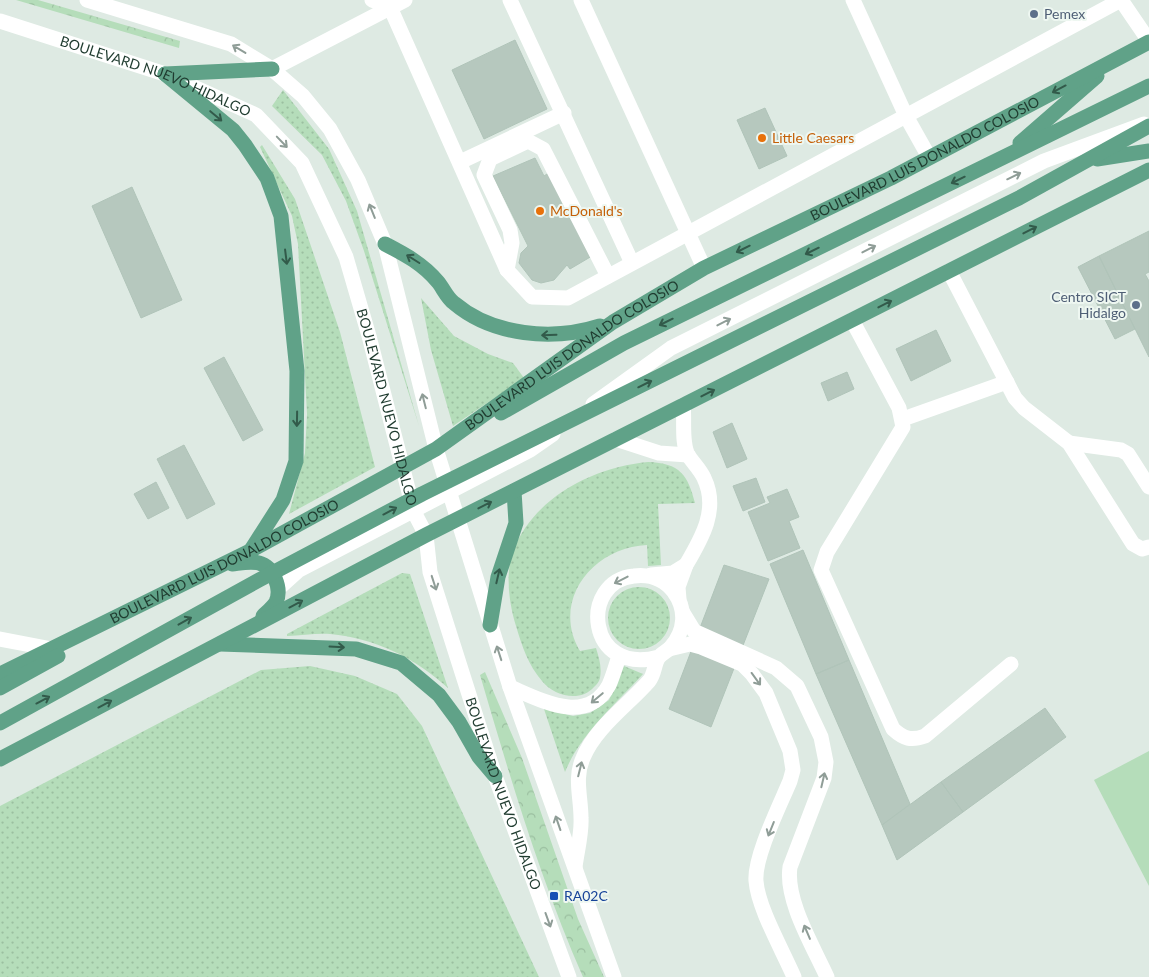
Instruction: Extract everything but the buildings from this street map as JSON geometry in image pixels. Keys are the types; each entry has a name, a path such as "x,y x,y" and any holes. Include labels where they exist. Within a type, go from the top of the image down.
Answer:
{"main road":[{"name":"BOULEVARD LUIS DONALDO COLOSIO","path":"0,674 250,551 436,449 613,322 704,268 892,178 1149,41"},
{"path":"1002,159 1116,59"},
{"path":"165,74 272,69"},
{"path":"165,74 233,130 267,178 281,216 297,371 296,462 283,500 250,551"},
{"name":"BOULEVARD LUIS DONALDO COLOSIO","path":"0,688 409,465 624,343 1149,86"},
{"path":"0,723 258,580 422,494 1019,198 1149,126"},
{"path":"1086,160 1149,151"},
{"path":"0,759 426,535 1149,170"},
{"path":"385,244 417,260 437,281 453,302 474,317 505,328 540,336 576,334 613,322"},
{"path":"490,624 498,577 516,523 514,491"},
{"path":"218,566 250,562 262,563 272,574 278,589 275,604 248,629"},
{"path":"218,644 356,648 401,662 440,695 459,722 478,756 495,776"}],"street":[{"path":"87,0 231,44 272,69 302,96 330,129 358,180 385,244 436,449 510,687 574,870 614,977"},
{"path":"372,0 390,7 507,270 532,297 568,298 1121,0 1149,41"},
{"path":"272,69 405,0"},
{"path":"510,0 632,263"},
{"path":"581,0 704,268"},
{"path":"852,0 906,116 929,157"},
{"name":"BOULEVARD NUEVO HIDALGO","path":"0,20 165,74 256,115 302,163 346,257 414,512 426,535 430,572 495,776 569,977"},
{"path":"460,162 564,114"},
{"path":"278,589 299,570 450,494 530,450 671,348 1044,161 1149,122"},
{"path":"507,270 512,243 510,230 484,175 490,159 528,141 543,149 608,276"},
{"path":"949,271 1015,398 1024,408 1069,444 1134,544 1142,550 1149,547"},
{"path":"852,320 903,420 903,427 827,552 821,570 893,729 901,737 913,740 925,736 1011,664"},
{"path":"903,420 1007,382"},
{"path":"574,870 582,820 577,774 582,758 590,743 650,679 664,653 678,639 683,626 678,587 686,565 701,540 710,517 705,479 688,454 683,405"},
{"path":"616,439 660,453 688,454"},
{"path":"1069,444 1111,448 1128,454 1149,487"},
{"path":"686,565 673,573 629,576 615,582 604,593 598,607 597,622 601,637 609,648 619,656 632,660 646,661 690,644 742,664 766,693 790,751 793,770 758,861 756,880 758,895 794,977"},
{"path":"644,575 658,578 670,587 694,631 762,660 788,677 797,686 821,737 826,762 824,778 790,867 788,878 792,896 827,977"},
{"path":"0,639 52,649"},
{"path":"510,687 548,704 581,708 594,703 602,694 609,684 619,656"}],"green space":[{"path":"16,0 38,0 180,41 179,48"},
{"path":"283,90 329,149 357,211 419,426 364,251 346,201 322,155 272,106"},
{"path":"262,145 295,199 340,332 375,467 289,514 305,453 307,414 298,244 292,216 260,147"},
{"path":"421,298 454,336 488,354 513,363 524,378 453,426 431,350"},
{"path":"648,462 668,465 681,472 689,485 695,503 658,504 661,565 648,566 647,545 628,548 610,555 595,566 582,580 574,596 570,613 572,632 580,651 596,648 601,674 598,683 582,695 567,696 560,694 553,691 537,675 529,662 521,641 514,617 509,588 509,569 513,551 535,515 568,488 607,470"},
{"path":"402,573 410,574 448,688 422,667 394,651 363,640 330,634 287,636 287,634"},
{"path":"633,587 645,587 661,596 668,606 670,618 668,630 661,640 645,649 633,649 622,644 613,635 608,624 608,612 613,601 622,592"},
{"path":"310,666 355,676 397,694 422,726 539,977 0,977 0,806 261,670"},
{"path":"624,666 643,674 589,732 565,772 542,703 558,712 573,716 590,713 609,700"},
{"path":"485,672 522,758 578,919 604,977 583,977 567,940 539,865 503,751 480,675"},
{"path":"1149,751 1149,886 1094,780"}],"place":[{"name":"Pemex","path":"1034,14"},
{"name":"Little Caesars","path":"762,138"},
{"name":"McDonald's","path":"540,211"},
{"name":"Centro SICT Hidalgo","path":"1136,305"},
{"name":"RA02C","path":"554,896"}]}
